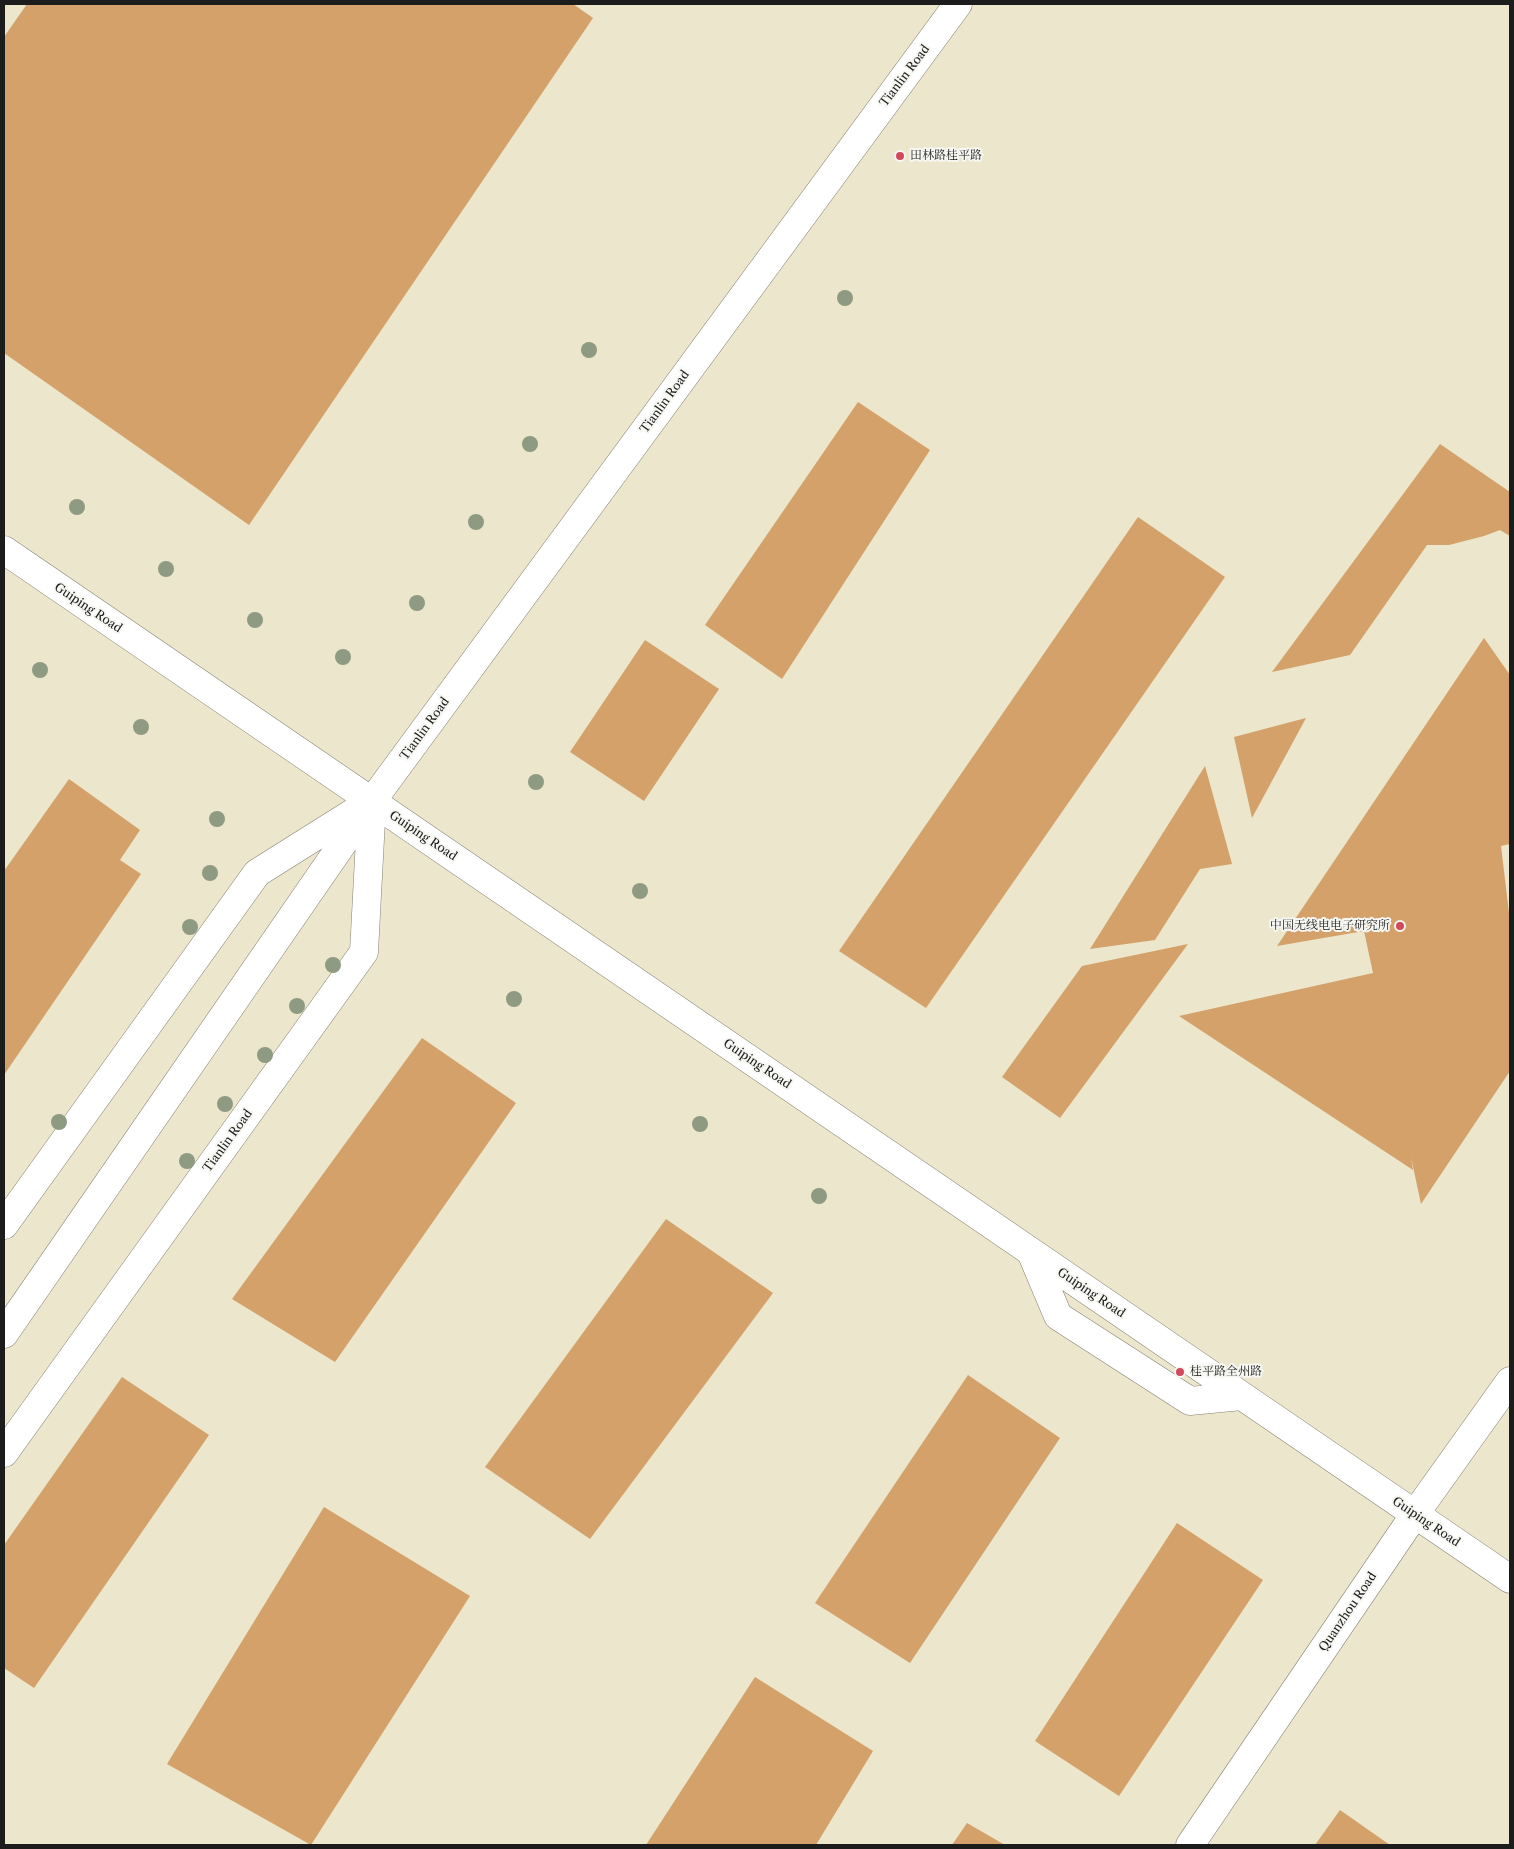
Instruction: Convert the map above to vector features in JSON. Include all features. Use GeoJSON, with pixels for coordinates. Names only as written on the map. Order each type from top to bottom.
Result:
{"type":"FeatureCollection","features":[{"type":"Feature","properties":{"kind":"street","name":"Tianlin Road"},"geometry":{"type":"LineString","coordinates":[[4,1334],[372,801],[958,4]]}},
{"type":"Feature","properties":{"kind":"street","name":"Guiping Road"},"geometry":{"type":"LineString","coordinates":[[4,550],[1510,1579]]}},
{"type":"Feature","properties":{"kind":"street","name":"Tianlin Road"},"geometry":{"type":"LineString","coordinates":[[4,1225],[257,873],[372,801]]}},
{"type":"Feature","properties":{"kind":"street","name":"Tianlin Road"},"geometry":{"type":"LineString","coordinates":[[4,1453],[364,952],[372,801]]}},
{"type":"Feature","properties":{"kind":"street"},"geometry":{"type":"LineString","coordinates":[[1031,1252],[1058,1316],[1190,1401],[1242,1396]]}},
{"type":"Feature","properties":{"kind":"street","name":"Quanzhou Road"},"geometry":{"type":"LineString","coordinates":[[1190,1845],[1414,1514],[1510,1381]]}},
{"type":"Feature","properties":{"kind":"building"},"geometry":{"type":"Polygon","coordinates":[[[27,4],[573,4],[593,18],[249,525],[4,353],[4,37],[27,4]]]}},
{"type":"Feature","properties":{"kind":"building"},"geometry":{"type":"Polygon","coordinates":[[[858,402],[930,450],[782,679],[705,625],[858,402]]]}},
{"type":"Feature","properties":{"kind":"building"},"geometry":{"type":"Polygon","coordinates":[[[1440,444],[1510,492],[1510,536],[1500,530],[1449,545],[1427,545],[1350,655],[1272,672],[1440,444]]]}},
{"type":"Feature","properties":{"kind":"building"},"geometry":{"type":"Polygon","coordinates":[[[1138,517],[1225,577],[926,1008],[839,951],[1138,517]]]}},
{"type":"Feature","properties":{"kind":"building","name":"中国无线电电子研究所"},"geometry":{"type":"Polygon","coordinates":[[[1484,638],[1510,675],[1510,844],[1501,846],[1510,921],[1510,1071],[1421,1204],[1411,1157],[1413,1170],[1179,1016],[1373,973],[1364,931],[1277,946],[1484,638]]]}},
{"type":"Feature","properties":{"kind":"building"},"geometry":{"type":"Polygon","coordinates":[[[645,640],[719,689],[644,801],[570,752],[645,640]]]}},
{"type":"Feature","properties":{"kind":"building"},"geometry":{"type":"Polygon","coordinates":[[[1306,718],[1252,818],[1234,737],[1306,718]]]}},
{"type":"Feature","properties":{"kind":"building"},"geometry":{"type":"Polygon","coordinates":[[[1205,766],[1232,864],[1200,869],[1155,940],[1090,949],[1205,766]]]}},
{"type":"Feature","properties":{"kind":"building"},"geometry":{"type":"Polygon","coordinates":[[[69,779],[140,830],[120,860],[141,874],[4,1075],[4,871],[69,779]]]}},
{"type":"Feature","properties":{"kind":"building"},"geometry":{"type":"Polygon","coordinates":[[[1188,944],[1060,1118],[1002,1077],[1082,966],[1188,944]]]}},
{"type":"Feature","properties":{"kind":"building"},"geometry":{"type":"Polygon","coordinates":[[[422,1038],[516,1103],[335,1362],[232,1299],[422,1038]]]}},
{"type":"Feature","properties":{"kind":"building"},"geometry":{"type":"Polygon","coordinates":[[[666,1219],[773,1293],[590,1539],[485,1467],[666,1219]]]}},
{"type":"Feature","properties":{"kind":"building"},"geometry":{"type":"Polygon","coordinates":[[[968,1375],[1060,1438],[910,1663],[815,1603],[968,1375]]]}},
{"type":"Feature","properties":{"kind":"building"},"geometry":{"type":"Polygon","coordinates":[[[122,1377],[209,1435],[34,1688],[4,1668],[4,1545],[122,1377]]]}},
{"type":"Feature","properties":{"kind":"building"},"geometry":{"type":"Polygon","coordinates":[[[324,1507],[470,1596],[311,1845],[167,1764],[324,1507]]]}},
{"type":"Feature","properties":{"kind":"building"},"geometry":{"type":"Polygon","coordinates":[[[1177,1523],[1263,1580],[1119,1796],[1035,1741],[1177,1523]]]}},
{"type":"Feature","properties":{"kind":"building"},"geometry":{"type":"Polygon","coordinates":[[[755,1677],[873,1751],[816,1845],[646,1845],[755,1677]]]}},
{"type":"Feature","properties":{"kind":"building"},"geometry":{"type":"Polygon","coordinates":[[[1340,1810],[1390,1845],[1315,1845],[1340,1810]]]}},
{"type":"Feature","properties":{"kind":"building"},"geometry":{"type":"Polygon","coordinates":[[[967,1823],[1005,1845],[952,1845],[967,1823]]]}},
{"type":"Feature","properties":{"kind":"place","name":"田林路桂平路"},"geometry":{"type":"Point","coordinates":[900,156]}},
{"type":"Feature","properties":{"kind":"place","name":"中国无线电电子研究所"},"geometry":{"type":"Point","coordinates":[1400,926]}},
{"type":"Feature","properties":{"kind":"place","name":"桂平路全州路"},"geometry":{"type":"Point","coordinates":[1180,1372]}}]}
